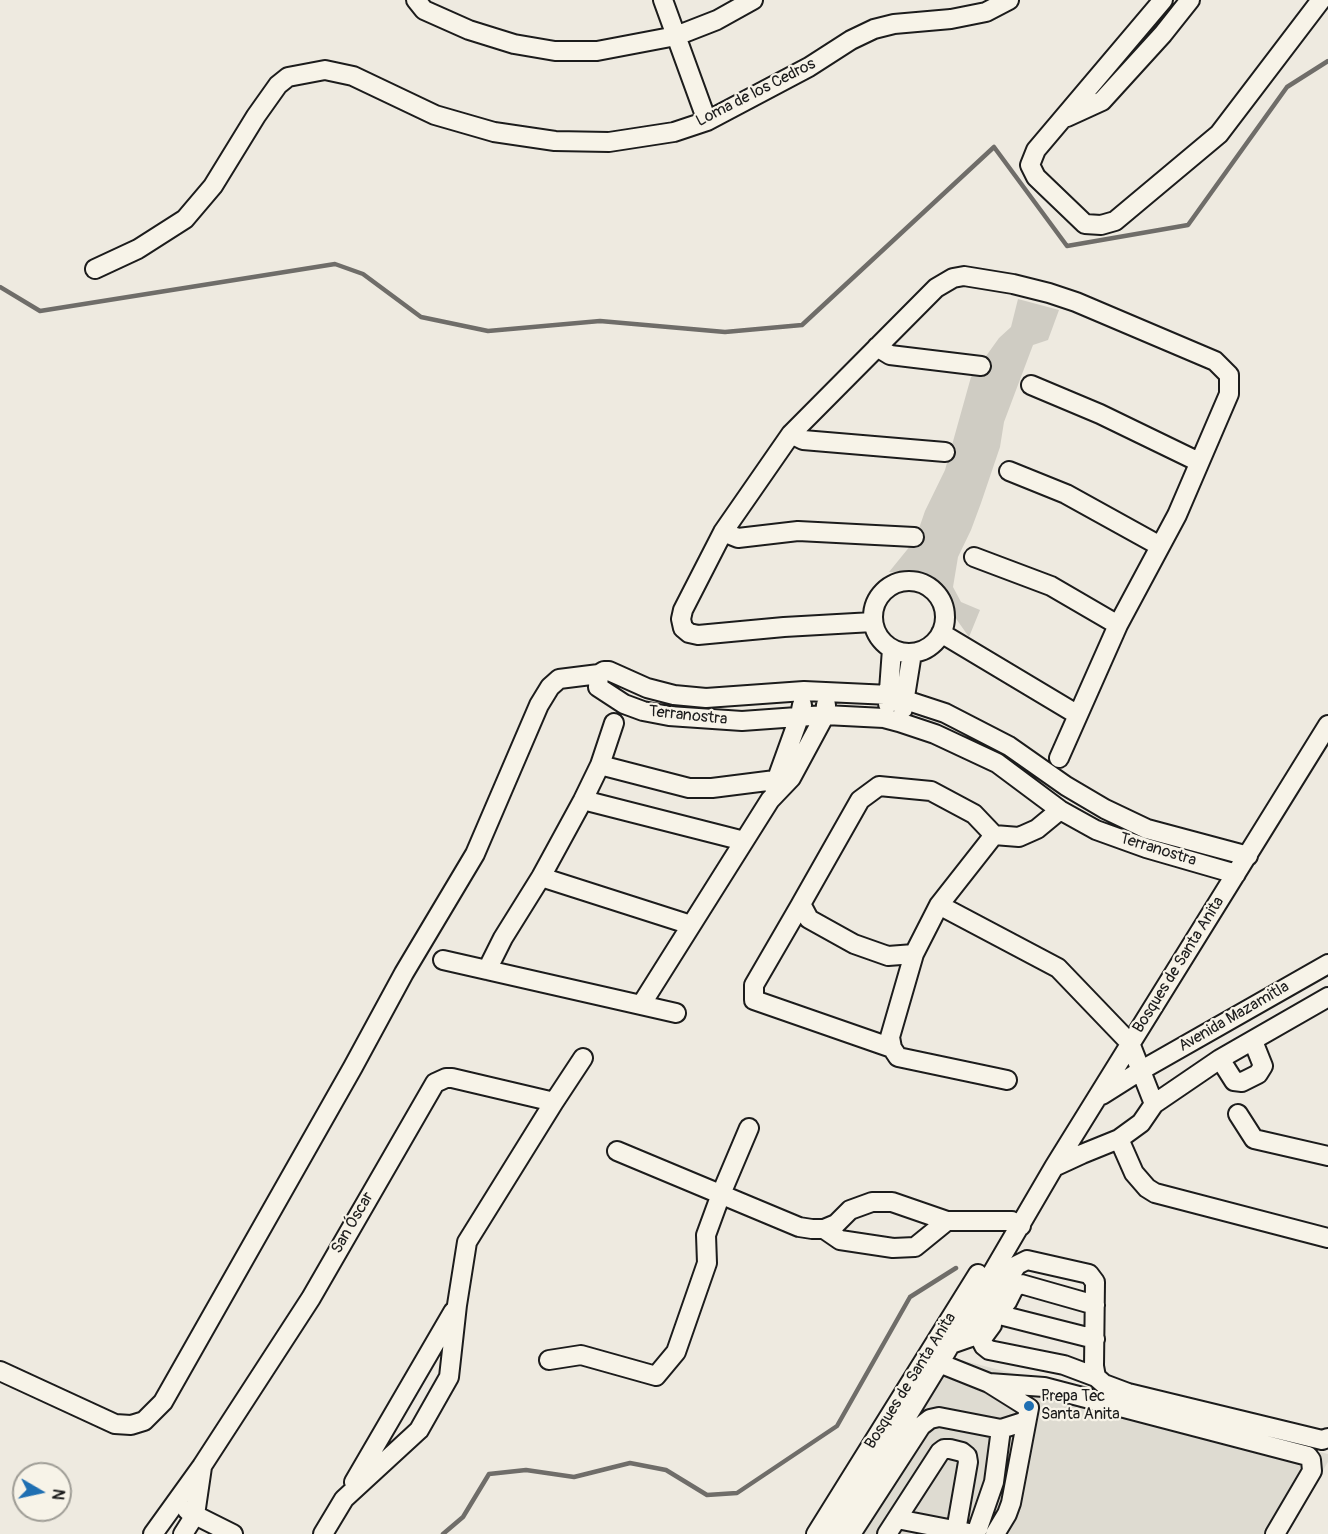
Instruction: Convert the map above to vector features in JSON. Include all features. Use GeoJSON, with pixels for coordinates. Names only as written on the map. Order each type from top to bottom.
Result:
{"type":"FeatureCollection","features":[{"type":"Feature","properties":{"kind":"street"},"geometry":{"type":"LineString","coordinates":[[416,0],[424,10],[469,30],[514,44],[555,51],[597,51],[676,36],[717,20],[753,0]]}},
{"type":"Feature","properties":{"kind":"street"},"geometry":{"type":"LineString","coordinates":[[663,0],[707,120]]}},
{"type":"Feature","properties":{"kind":"street","name":"Loma de los Cedros"},"geometry":{"type":"LineString","coordinates":[[95,269],[138,249],[185,219],[213,186],[278,85],[288,77],[326,70],[353,76],[435,115],[494,132],[555,141],[609,142],[674,132],[707,120],[809,67],[851,40],[874,29],[894,24],[951,19],[984,6],[1009,0]]}},
{"type":"Feature","properties":{"kind":"street"},"geometry":{"type":"LineString","coordinates":[[1163,0],[1036,150],[1030,165],[1036,177],[1085,224],[1101,225],[1115,221],[1219,134],[1321,0]]}},
{"type":"Feature","properties":{"kind":"street"},"geometry":{"type":"LineString","coordinates":[[1063,119],[1102,101],[1163,34],[1190,0]]}},
{"type":"Feature","properties":{"kind":"street"},"geometry":{"type":"LineString","coordinates":[[873,621],[698,635],[689,633],[683,628],[683,610],[723,532],[791,434],[936,288],[953,278],[964,276],[1013,284],[1076,302],[1215,361],[1229,375],[1229,394],[1177,515],[1118,624],[1059,758]]}},
{"type":"Feature","properties":{"kind":"street"},"geometry":{"type":"LineString","coordinates":[[877,346],[890,355],[981,366]]}},
{"type":"Feature","properties":{"kind":"street"},"geometry":{"type":"LineString","coordinates":[[1031,385],[1100,414],[1199,462]]}},
{"type":"Feature","properties":{"kind":"street"},"geometry":{"type":"LineString","coordinates":[[791,434],[803,440],[945,452]]}},
{"type":"Feature","properties":{"kind":"street"},"geometry":{"type":"LineString","coordinates":[[1009,471],[1066,494],[1160,546]]}},
{"type":"Feature","properties":{"kind":"street"},"geometry":{"type":"LineString","coordinates":[[723,532],[738,538],[798,531],[914,537]]}},
{"type":"Feature","properties":{"kind":"street"},"geometry":{"type":"LineString","coordinates":[[974,557],[1051,586],[1118,624]]}},
{"type":"Feature","properties":{"kind":"street"},"geometry":{"type":"LineString","coordinates":[[911,581],[925,585],[936,593],[943,606],[945,620],[941,633],[934,643],[924,650],[912,653],[892,649],[879,638],[873,621],[873,612],[882,594],[897,583],[911,581]]}},
{"type":"Feature","properties":{"kind":"street"},"geometry":{"type":"LineString","coordinates":[[941,633],[1078,715]]}},
{"type":"Feature","properties":{"kind":"street"},"geometry":{"type":"LineString","coordinates":[[892,649],[897,697]]}},
{"type":"Feature","properties":{"kind":"street"},"geometry":{"type":"LineString","coordinates":[[892,720],[912,653]]}},
{"type":"Feature","properties":{"kind":"street","name":"Terranostra"},"geometry":{"type":"LineString","coordinates":[[1236,874],[1146,848],[1096,830],[1060,810],[997,763],[935,734],[892,720],[825,715],[732,720],[680,718],[643,711],[624,704],[598,687],[600,674],[609,671],[647,688],[674,695],[715,697],[827,691],[897,697],[945,713],[1009,746],[1086,798],[1147,829],[1248,856]]}},
{"type":"Feature","properties":{"kind":"street"},"geometry":{"type":"LineString","coordinates":[[0,1371],[115,1424],[131,1425],[144,1421],[163,1402],[404,973],[475,854],[539,705],[550,687],[560,679],[600,674]]}},
{"type":"Feature","properties":{"kind":"street"},"geometry":{"type":"LineString","coordinates":[[784,779],[804,691]]}},
{"type":"Feature","properties":{"kind":"street"},"geometry":{"type":"LineString","coordinates":[[640,1005],[825,715],[827,691]]}},
{"type":"Feature","properties":{"kind":"street"},"geometry":{"type":"LineString","coordinates":[[487,970],[583,800],[600,765],[614,723]]}},
{"type":"Feature","properties":{"kind":"street","name":"Bosques de Santa Anita"},"geometry":{"type":"LineString","coordinates":[[835,1534],[932,1361],[1016,1224],[1033,1206],[1054,1167],[1130,1043],[1328,725]]}},
{"type":"Feature","properties":{"kind":"street"},"geometry":{"type":"LineString","coordinates":[[600,765],[689,788],[712,788],[784,779]]}},
{"type":"Feature","properties":{"kind":"street"},"geometry":{"type":"LineString","coordinates":[[892,1048],[754,1000],[754,985],[860,800],[879,786],[931,791],[974,814],[994,835],[1019,837],[1037,829],[1060,810]]}},
{"type":"Feature","properties":{"kind":"street"},"geometry":{"type":"LineString","coordinates":[[583,800],[744,841]]}},
{"type":"Feature","properties":{"kind":"street"},"geometry":{"type":"LineString","coordinates":[[994,835],[939,905],[914,954],[890,1036],[892,1048],[898,1057],[1007,1080]]}},
{"type":"Feature","properties":{"kind":"street"},"geometry":{"type":"LineString","coordinates":[[541,877],[691,925]]}},
{"type":"Feature","properties":{"kind":"street"},"geometry":{"type":"LineString","coordinates":[[801,904],[809,919],[854,944],[888,956],[914,954]]}},
{"type":"Feature","properties":{"kind":"street"},"geometry":{"type":"LineString","coordinates":[[939,905],[1058,968],[1130,1043],[1154,1104]]}},
{"type":"Feature","properties":{"kind":"street"},"geometry":{"type":"LineString","coordinates":[[443,960],[676,1013]]}},
{"type":"Feature","properties":{"kind":"street","name":"Avenida Mazamitla"},"geometry":{"type":"LineString","coordinates":[[1098,1097],[1328,964]]}},
{"type":"Feature","properties":{"kind":"street","name":"Avenida Mazamitla"},"geometry":{"type":"LineString","coordinates":[[1054,1167],[1119,1139],[1141,1123],[1154,1104],[1220,1059],[1328,997]]}},
{"type":"Feature","properties":{"kind":"street"},"geometry":{"type":"LineString","coordinates":[[1220,1059],[1234,1081],[1242,1082],[1258,1074],[1263,1066],[1253,1041]]}},
{"type":"Feature","properties":{"kind":"street"},"geometry":{"type":"LineString","coordinates":[[344,1500],[419,1430],[449,1377],[467,1242],[583,1058]]}},
{"type":"Feature","properties":{"kind":"street","name":"San Óscar"},"geometry":{"type":"LineString","coordinates":[[153,1534],[175,1500],[202,1466],[311,1298],[435,1083],[452,1078],[554,1102]]}},
{"type":"Feature","properties":{"kind":"street"},"geometry":{"type":"LineString","coordinates":[[1238,1114],[1254,1139],[1328,1156]]}},
{"type":"Feature","properties":{"kind":"street"},"geometry":{"type":"LineString","coordinates":[[549,1360],[581,1355],[656,1376],[676,1352],[706,1263],[706,1235],[749,1128]]}},
{"type":"Feature","properties":{"kind":"street"},"geometry":{"type":"LineString","coordinates":[[1119,1139],[1134,1173],[1147,1188],[1155,1193],[1328,1238]]}},
{"type":"Feature","properties":{"kind":"street"},"geometry":{"type":"LineString","coordinates":[[617,1150],[799,1227],[824,1229],[836,1224],[850,1210],[872,1202],[892,1202],[947,1221],[1016,1224]]}},
{"type":"Feature","properties":{"kind":"street"},"geometry":{"type":"LineString","coordinates":[[824,1229],[840,1240],[893,1248],[915,1247],[947,1221]]}},
{"type":"Feature","properties":{"kind":"street","name":"Bosques de Santa Anita"},"geometry":{"type":"LineString","coordinates":[[816,1534],[932,1361],[951,1344],[1016,1224]]}},
{"type":"Feature","properties":{"kind":"street"},"geometry":{"type":"LineString","coordinates":[[951,1344],[971,1337],[1017,1265],[1027,1260],[1089,1274],[1095,1282],[1094,1366],[1096,1377]]}},
{"type":"Feature","properties":{"kind":"street"},"geometry":{"type":"LineString","coordinates":[[1095,1305],[1021,1284],[1014,1288],[1000,1315],[981,1340],[989,1350],[1064,1365],[1096,1377],[1104,1384],[1128,1393],[1322,1440],[1328,1438]]}},
{"type":"Feature","properties":{"kind":"street"},"geometry":{"type":"LineString","coordinates":[[323,1534],[457,1305]]}},
{"type":"Feature","properties":{"kind":"street"},"geometry":{"type":"LineString","coordinates":[[1000,1315],[1095,1339]]}},
{"type":"Feature","properties":{"kind":"street"},"geometry":{"type":"LineString","coordinates":[[932,1361],[989,1383],[1044,1387],[1308,1456],[1311,1460],[1312,1471],[1275,1534]]}},
{"type":"Feature","properties":{"kind":"street"},"geometry":{"type":"LineString","coordinates":[[989,1383],[1027,1415]]}},
{"type":"Feature","properties":{"kind":"street"},"geometry":{"type":"LineString","coordinates":[[995,1534],[1011,1503],[1027,1415],[1034,1395],[1044,1387]]}},
{"type":"Feature","properties":{"kind":"street"},"geometry":{"type":"LineString","coordinates":[[851,1534],[921,1426],[930,1419],[939,1417],[1001,1429],[1027,1415]]}},
{"type":"Feature","properties":{"kind":"street"},"geometry":{"type":"LineString","coordinates":[[956,1531],[968,1462],[967,1456],[962,1452],[950,1449],[940,1452],[892,1527],[976,1534],[994,1482],[1001,1429]]}},
{"type":"Feature","properties":{"kind":"street","name":"San Óscar"},"geometry":{"type":"LineString","coordinates":[[183,1534],[195,1515],[202,1466]]}},
{"type":"Feature","properties":{"kind":"street"},"geometry":{"type":"LineString","coordinates":[[175,1500],[195,1515],[233,1534]]}},
{"type":"Feature","properties":{"kind":"shaded area"},"geometry":{"type":"Polygon","coordinates":[[[1018,299],[1059,310],[1048,340],[1033,345],[1004,422],[1000,447],[981,503],[958,557],[953,587],[961,602],[980,610],[969,637],[952,613],[945,591],[922,574],[889,572],[915,540],[925,511],[945,470],[971,377],[999,338],[1011,327],[1018,299]]]}},
{"type":"Feature","properties":{"kind":"shaded area","name":"Prepa Tec Santa Anita"},"geometry":{"type":"Polygon","coordinates":[[[949,1357],[1328,1454],[1328,1462],[1285,1534],[841,1534],[949,1357]]]}},
{"type":"Feature","properties":{"kind":"waterway"},"geometry":{"type":"LineString","coordinates":[[0,287],[40,311],[335,264],[363,274],[421,317],[488,331],[600,321],[725,332],[802,325],[994,147],[1067,246],[1188,225],[1287,87],[1328,61]]}},
{"type":"Feature","properties":{"kind":"waterway"},"geometry":{"type":"LineString","coordinates":[[443,1534],[463,1517],[489,1474],[526,1470],[574,1477],[630,1463],[666,1470],[707,1495],[737,1493],[837,1426],[910,1297],[956,1268]]}},
{"type":"Feature","properties":{"kind":"place","name":"Prepa Tec Santa Anita"},"geometry":{"type":"Point","coordinates":[1029,1406]}}]}
